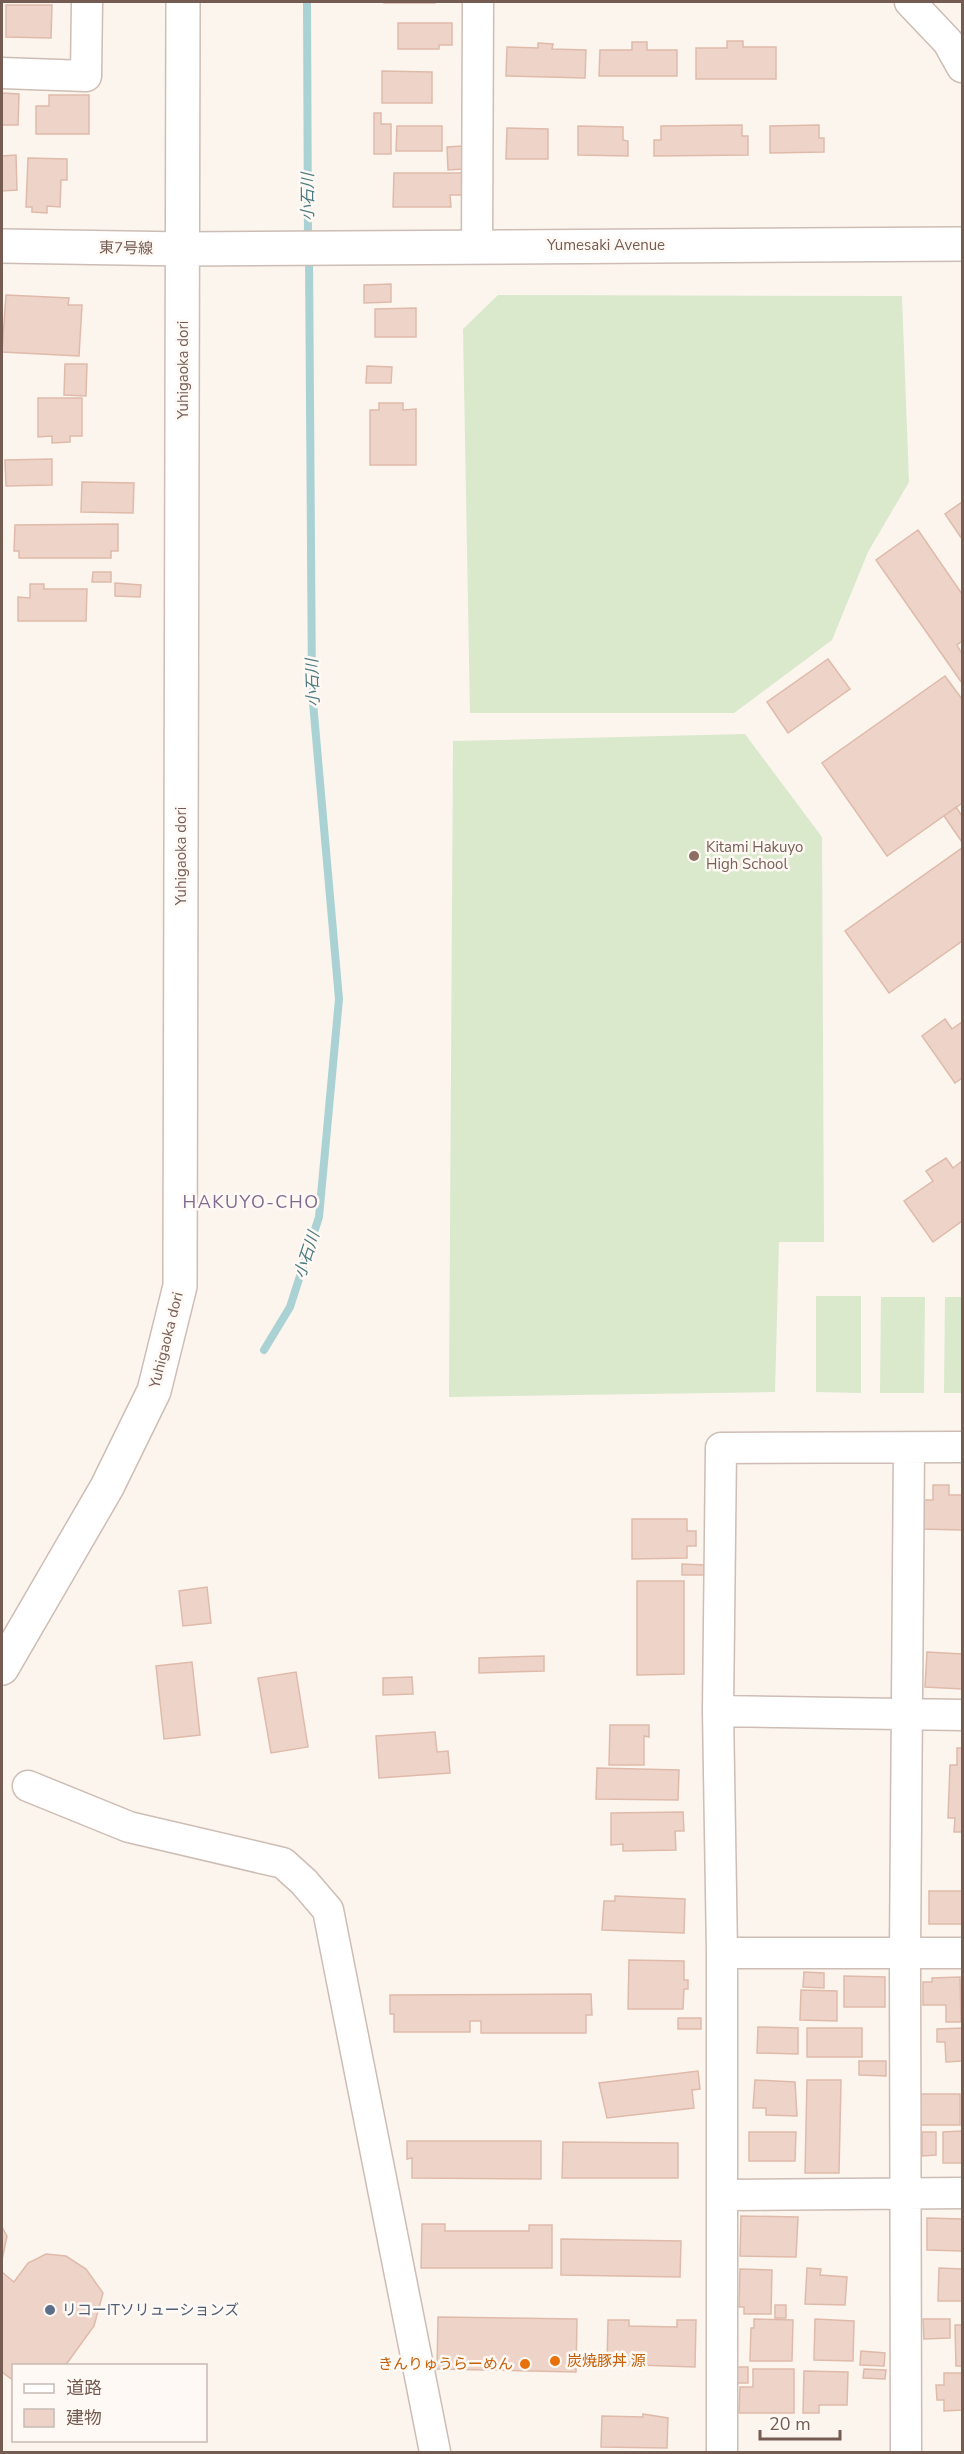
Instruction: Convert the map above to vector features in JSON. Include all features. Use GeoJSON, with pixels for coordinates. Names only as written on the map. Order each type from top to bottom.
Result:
{"type":"FeatureCollection","features":[{"type":"Feature","properties":{"kind":"street"},"geometry":{"type":"LineString","coordinates":[[2,73],[86,76],[87,2]]}},
{"type":"Feature","properties":{"kind":"street","name":"Yuhigaoka dori"},"geometry":{"type":"LineString","coordinates":[[2,1668],[107,1486],[154,1391],[180,1286],[183,2]]}},
{"type":"Feature","properties":{"kind":"street"},"geometry":{"type":"LineString","coordinates":[[477,246],[478,2]]}},
{"type":"Feature","properties":{"kind":"street"},"geometry":{"type":"LineString","coordinates":[[910,2],[948,42],[963,67]]}},
{"type":"Feature","properties":{"kind":"street","name":"Yumesaki Avenue"},"geometry":{"type":"LineString","coordinates":[[250,248],[963,244]]}},
{"type":"Feature","properties":{"kind":"street","name":"東7号線"},"geometry":{"type":"LineString","coordinates":[[2,246],[250,248]]}},
{"type":"Feature","properties":{"kind":"street"},"geometry":{"type":"LineString","coordinates":[[722,2452],[722,1953],[718,1711],[721,1448],[963,1447]]}},
{"type":"Feature","properties":{"kind":"street"},"geometry":{"type":"LineString","coordinates":[[906,2452],[905,1952],[909,1448]]}},
{"type":"Feature","properties":{"kind":"street"},"geometry":{"type":"LineString","coordinates":[[718,1711],[963,1715]]}},
{"type":"Feature","properties":{"kind":"street"},"geometry":{"type":"LineString","coordinates":[[28,1786],[129,1827],[283,1863],[304,1882],[328,1910],[435,2452]]}},
{"type":"Feature","properties":{"kind":"street"},"geometry":{"type":"LineString","coordinates":[[722,1953],[963,1953]]}},
{"type":"Feature","properties":{"kind":"street"},"geometry":{"type":"LineString","coordinates":[[722,2195],[963,2193]]}},
{"type":"Feature","properties":{"kind":"green space"},"geometry":{"type":"Polygon","coordinates":[[[498,295],[902,296],[909,482],[868,552],[832,640],[734,713],[470,713],[463,329],[498,295]]]}},
{"type":"Feature","properties":{"kind":"green space"},"geometry":{"type":"Polygon","coordinates":[[[745,734],[822,837],[824,1242],[779,1242],[775,1392],[449,1397],[453,741],[745,734]]]}},
{"type":"Feature","properties":{"kind":"green space"},"geometry":{"type":"Polygon","coordinates":[[[816,1296],[861,1296],[861,1393],[816,1392],[816,1296]]]}},
{"type":"Feature","properties":{"kind":"green space"},"geometry":{"type":"Polygon","coordinates":[[[881,1297],[925,1297],[924,1393],[880,1393],[881,1297]]]}},
{"type":"Feature","properties":{"kind":"green space"},"geometry":{"type":"Polygon","coordinates":[[[945,1297],[962,1297],[962,1393],[944,1393],[945,1297]]]}},
{"type":"Feature","properties":{"kind":"building"},"geometry":{"type":"Polygon","coordinates":[[[435,2],[435,3],[384,3],[435,2]]]}},
{"type":"Feature","properties":{"kind":"building"},"geometry":{"type":"Polygon","coordinates":[[[6,5],[52,5],[51,38],[6,37],[6,5]]]}},
{"type":"Feature","properties":{"kind":"building"},"geometry":{"type":"Polygon","coordinates":[[[398,23],[452,23],[452,45],[439,45],[439,49],[398,49],[398,23]]]}},
{"type":"Feature","properties":{"kind":"building"},"geometry":{"type":"Polygon","coordinates":[[[727,41],[743,41],[743,47],[776,47],[776,79],[696,79],[696,48],[727,48],[727,41]]]}},
{"type":"Feature","properties":{"kind":"building"},"geometry":{"type":"Polygon","coordinates":[[[632,42],[647,42],[647,50],[677,50],[677,76],[599,76],[600,50],[632,50],[632,42]]]}},
{"type":"Feature","properties":{"kind":"building"},"geometry":{"type":"Polygon","coordinates":[[[538,43],[553,44],[552,49],[586,50],[585,78],[506,76],[507,47],[538,48],[538,43]]]}},
{"type":"Feature","properties":{"kind":"building"},"geometry":{"type":"Polygon","coordinates":[[[382,71],[432,72],[432,103],[382,103],[382,71]]]}},
{"type":"Feature","properties":{"kind":"building"},"geometry":{"type":"Polygon","coordinates":[[[2,93],[19,94],[18,125],[2,125],[2,93]]]}},
{"type":"Feature","properties":{"kind":"building"},"geometry":{"type":"Polygon","coordinates":[[[49,95],[89,95],[89,134],[36,134],[36,106],[49,106],[49,95]]]}},
{"type":"Feature","properties":{"kind":"building"},"geometry":{"type":"Polygon","coordinates":[[[374,113],[381,113],[381,124],[391,124],[391,154],[374,154],[374,113]]]}},
{"type":"Feature","properties":{"kind":"building"},"geometry":{"type":"Polygon","coordinates":[[[742,125],[742,136],[748,136],[748,155],[654,156],[654,140],[661,140],[661,126],[742,125]]]}},
{"type":"Feature","properties":{"kind":"building"},"geometry":{"type":"Polygon","coordinates":[[[819,125],[819,138],[824,138],[824,152],[770,153],[770,126],[819,125]]]}},
{"type":"Feature","properties":{"kind":"building"},"geometry":{"type":"Polygon","coordinates":[[[397,126],[442,126],[442,151],[396,151],[397,126]]]}},
{"type":"Feature","properties":{"kind":"building"},"geometry":{"type":"Polygon","coordinates":[[[578,126],[623,127],[623,140],[628,141],[628,156],[578,155],[578,126]]]}},
{"type":"Feature","properties":{"kind":"building"},"geometry":{"type":"Polygon","coordinates":[[[507,128],[548,129],[548,159],[506,159],[507,128]]]}},
{"type":"Feature","properties":{"kind":"building"},"geometry":{"type":"Polygon","coordinates":[[[462,146],[463,169],[448,170],[447,147],[462,146]]]}},
{"type":"Feature","properties":{"kind":"building"},"geometry":{"type":"Polygon","coordinates":[[[16,155],[17,190],[2,191],[2,156],[16,155]]]}},
{"type":"Feature","properties":{"kind":"building"},"geometry":{"type":"Polygon","coordinates":[[[28,158],[67,159],[67,180],[61,180],[60,207],[47,206],[47,213],[32,212],[32,207],[26,207],[28,158]]]}},
{"type":"Feature","properties":{"kind":"building"},"geometry":{"type":"Polygon","coordinates":[[[394,173],[464,173],[464,195],[450,195],[451,207],[393,207],[394,173]]]}},
{"type":"Feature","properties":{"kind":"building"},"geometry":{"type":"Polygon","coordinates":[[[391,284],[391,302],[364,303],[364,285],[391,284]]]}},
{"type":"Feature","properties":{"kind":"building"},"geometry":{"type":"Polygon","coordinates":[[[6,295],[69,298],[68,305],[82,305],[79,356],[2,352],[6,295]]]}},
{"type":"Feature","properties":{"kind":"building"},"geometry":{"type":"Polygon","coordinates":[[[416,308],[416,337],[375,337],[375,309],[416,308]]]}},
{"type":"Feature","properties":{"kind":"building"},"geometry":{"type":"Polygon","coordinates":[[[65,364],[87,364],[86,396],[64,395],[65,364]]]}},
{"type":"Feature","properties":{"kind":"building"},"geometry":{"type":"Polygon","coordinates":[[[367,366],[392,367],[391,383],[366,383],[367,366]]]}},
{"type":"Feature","properties":{"kind":"building"},"geometry":{"type":"Polygon","coordinates":[[[38,398],[82,398],[82,436],[70,436],[70,442],[52,443],[52,436],[38,437],[38,398]]]}},
{"type":"Feature","properties":{"kind":"building"},"geometry":{"type":"Polygon","coordinates":[[[379,403],[403,403],[403,410],[416,409],[416,465],[370,465],[370,410],[379,410],[379,403]]]}},
{"type":"Feature","properties":{"kind":"building"},"geometry":{"type":"Polygon","coordinates":[[[52,459],[52,485],[6,486],[5,460],[52,459]]]}},
{"type":"Feature","properties":{"kind":"building"},"geometry":{"type":"Polygon","coordinates":[[[82,482],[134,483],[133,513],[81,512],[82,482]]]}},
{"type":"Feature","properties":{"kind":"building"},"geometry":{"type":"Polygon","coordinates":[[[962,502],[962,539],[945,514],[962,502]]]}},
{"type":"Feature","properties":{"kind":"building"},"geometry":{"type":"Polygon","coordinates":[[[118,524],[118,551],[111,551],[111,558],[19,558],[19,551],[14,551],[15,525],[118,524]]]}},
{"type":"Feature","properties":{"kind":"building"},"geometry":{"type":"Polygon","coordinates":[[[918,530],[962,594],[962,641],[957,645],[962,654],[962,683],[876,560],[918,530]]]}},
{"type":"Feature","properties":{"kind":"building"},"geometry":{"type":"Polygon","coordinates":[[[93,572],[111,572],[111,582],[92,582],[93,572]]]}},
{"type":"Feature","properties":{"kind":"building"},"geometry":{"type":"Polygon","coordinates":[[[115,583],[141,585],[140,597],[115,596],[115,583]]]}},
{"type":"Feature","properties":{"kind":"building"},"geometry":{"type":"Polygon","coordinates":[[[30,584],[44,584],[44,589],[87,589],[86,621],[18,621],[18,597],[30,598],[30,584]]]}},
{"type":"Feature","properties":{"kind":"building"},"geometry":{"type":"Polygon","coordinates":[[[828,659],[850,689],[788,733],[767,702],[828,659]]]}},
{"type":"Feature","properties":{"kind":"building"},"geometry":{"type":"Polygon","coordinates":[[[945,676],[962,699],[962,803],[887,856],[822,763],[945,676]]]}},
{"type":"Feature","properties":{"kind":"building"},"geometry":{"type":"Polygon","coordinates":[[[956,807],[962,816],[962,842],[944,816],[956,807]]]}},
{"type":"Feature","properties":{"kind":"building"},"geometry":{"type":"Polygon","coordinates":[[[962,848],[962,941],[889,993],[845,931],[962,848]]]}},
{"type":"Feature","properties":{"kind":"building"},"geometry":{"type":"Polygon","coordinates":[[[945,1019],[952,1029],[962,1022],[962,1078],[955,1083],[922,1036],[945,1019]]]}},
{"type":"Feature","properties":{"kind":"building"},"geometry":{"type":"Polygon","coordinates":[[[946,1158],[953,1168],[962,1161],[962,1221],[933,1242],[904,1201],[933,1181],[926,1171],[946,1158]]]}},
{"type":"Feature","properties":{"kind":"building"},"geometry":{"type":"Polygon","coordinates":[[[933,1485],[949,1485],[949,1495],[962,1495],[962,1530],[921,1529],[921,1500],[933,1500],[933,1485]]]}},
{"type":"Feature","properties":{"kind":"building"},"geometry":{"type":"Polygon","coordinates":[[[632,1519],[687,1519],[687,1531],[696,1531],[696,1546],[687,1546],[687,1558],[632,1559],[632,1519]]]}},
{"type":"Feature","properties":{"kind":"building"},"geometry":{"type":"Polygon","coordinates":[[[682,1564],[706,1565],[706,1575],[682,1575],[682,1564]]]}},
{"type":"Feature","properties":{"kind":"building"},"geometry":{"type":"Polygon","coordinates":[[[637,1581],[684,1581],[684,1674],[637,1675],[637,1581]]]}},
{"type":"Feature","properties":{"kind":"building"},"geometry":{"type":"Polygon","coordinates":[[[207,1587],[211,1623],[183,1626],[179,1591],[207,1587]]]}},
{"type":"Feature","properties":{"kind":"building"},"geometry":{"type":"Polygon","coordinates":[[[927,1652],[962,1654],[962,1689],[925,1687],[927,1652]]]}},
{"type":"Feature","properties":{"kind":"building"},"geometry":{"type":"Polygon","coordinates":[[[544,1656],[544,1671],[479,1673],[479,1658],[544,1656]]]}},
{"type":"Feature","properties":{"kind":"building"},"geometry":{"type":"Polygon","coordinates":[[[192,1662],[200,1735],[164,1739],[156,1666],[192,1662]]]}},
{"type":"Feature","properties":{"kind":"building"},"geometry":{"type":"Polygon","coordinates":[[[296,1672],[308,1747],[271,1753],[258,1678],[296,1672]]]}},
{"type":"Feature","properties":{"kind":"building"},"geometry":{"type":"Polygon","coordinates":[[[412,1677],[413,1694],[383,1695],[383,1678],[412,1677]]]}},
{"type":"Feature","properties":{"kind":"building"},"geometry":{"type":"Polygon","coordinates":[[[610,1725],[649,1725],[649,1737],[644,1736],[644,1765],[609,1765],[610,1725]]]}},
{"type":"Feature","properties":{"kind":"building"},"geometry":{"type":"Polygon","coordinates":[[[435,1732],[437,1752],[448,1751],[450,1773],[379,1778],[376,1736],[435,1732]]]}},
{"type":"Feature","properties":{"kind":"building"},"geometry":{"type":"Polygon","coordinates":[[[957,1748],[962,1748],[962,1832],[954,1832],[955,1818],[948,1818],[950,1765],[957,1765],[957,1748]]]}},
{"type":"Feature","properties":{"kind":"building"},"geometry":{"type":"Polygon","coordinates":[[[597,1768],[679,1770],[678,1800],[596,1799],[597,1768]]]}},
{"type":"Feature","properties":{"kind":"building"},"geometry":{"type":"Polygon","coordinates":[[[683,1812],[684,1831],[675,1831],[676,1850],[623,1851],[623,1844],[611,1845],[611,1813],[683,1812]]]}},
{"type":"Feature","properties":{"kind":"building"},"geometry":{"type":"Polygon","coordinates":[[[929,1891],[962,1891],[962,1924],[929,1924],[929,1891]]]}},
{"type":"Feature","properties":{"kind":"building"},"geometry":{"type":"Polygon","coordinates":[[[615,1896],[685,1899],[684,1933],[602,1930],[604,1901],[615,1901],[615,1896]]]}},
{"type":"Feature","properties":{"kind":"building"},"geometry":{"type":"Polygon","coordinates":[[[629,1960],[684,1961],[684,1980],[688,1980],[688,1989],[684,1989],[683,2009],[628,2009],[629,1960]]]}},
{"type":"Feature","properties":{"kind":"building"},"geometry":{"type":"Polygon","coordinates":[[[804,1972],[824,1973],[824,1988],[803,1987],[804,1972]]]}},
{"type":"Feature","properties":{"kind":"building"},"geometry":{"type":"Polygon","coordinates":[[[844,1976],[885,1977],[885,2007],[844,2007],[844,1976]]]}},
{"type":"Feature","properties":{"kind":"building"},"geometry":{"type":"Polygon","coordinates":[[[960,1977],[961,2022],[946,2022],[946,2005],[923,2005],[923,1982],[932,1982],[932,1978],[960,1977]]]}},
{"type":"Feature","properties":{"kind":"building"},"geometry":{"type":"Polygon","coordinates":[[[801,1990],[837,1991],[837,2021],[800,2020],[801,1990]]]}},
{"type":"Feature","properties":{"kind":"building"},"geometry":{"type":"Polygon","coordinates":[[[591,1994],[592,2015],[586,2015],[586,2033],[481,2033],[481,2021],[470,2021],[470,2032],[394,2032],[394,2014],[390,2014],[390,1995],[591,1994]]]}},
{"type":"Feature","properties":{"kind":"building"},"geometry":{"type":"Polygon","coordinates":[[[678,2018],[701,2018],[701,2029],[678,2029],[678,2018]]]}},
{"type":"Feature","properties":{"kind":"building"},"geometry":{"type":"Polygon","coordinates":[[[758,2027],[798,2028],[798,2054],[757,2053],[758,2027]]]}},
{"type":"Feature","properties":{"kind":"building"},"geometry":{"type":"Polygon","coordinates":[[[807,2028],[862,2028],[862,2057],[807,2057],[807,2028]]]}},
{"type":"Feature","properties":{"kind":"building"},"geometry":{"type":"Polygon","coordinates":[[[962,2028],[962,2061],[946,2062],[945,2042],[937,2042],[937,2029],[962,2028]]]}},
{"type":"Feature","properties":{"kind":"building"},"geometry":{"type":"Polygon","coordinates":[[[859,2061],[886,2061],[886,2076],[859,2075],[859,2061]]]}},
{"type":"Feature","properties":{"kind":"building"},"geometry":{"type":"Polygon","coordinates":[[[698,2071],[700,2089],[692,2090],[694,2108],[607,2118],[599,2083],[698,2071]]]}},
{"type":"Feature","properties":{"kind":"building"},"geometry":{"type":"Polygon","coordinates":[[[755,2080],[795,2082],[797,2116],[766,2115],[766,2108],[753,2108],[755,2080]]]}},
{"type":"Feature","properties":{"kind":"building"},"geometry":{"type":"Polygon","coordinates":[[[807,2080],[841,2080],[839,2173],[805,2173],[807,2080]]]}},
{"type":"Feature","properties":{"kind":"building"},"geometry":{"type":"Polygon","coordinates":[[[919,2094],[960,2094],[960,2125],[919,2125],[919,2094]]]}},
{"type":"Feature","properties":{"kind":"building"},"geometry":{"type":"Polygon","coordinates":[[[962,2131],[962,2163],[943,2163],[943,2132],[962,2131]]]}},
{"type":"Feature","properties":{"kind":"building"},"geometry":{"type":"Polygon","coordinates":[[[749,2132],[796,2132],[795,2161],[749,2161],[749,2132]]]}},
{"type":"Feature","properties":{"kind":"building"},"geometry":{"type":"Polygon","coordinates":[[[922,2132],[936,2132],[936,2155],[922,2156],[922,2132]]]}},
{"type":"Feature","properties":{"kind":"building"},"geometry":{"type":"Polygon","coordinates":[[[407,2141],[541,2141],[541,2179],[412,2178],[412,2158],[407,2159],[407,2141]]]}},
{"type":"Feature","properties":{"kind":"building"},"geometry":{"type":"Polygon","coordinates":[[[563,2142],[678,2143],[678,2178],[562,2178],[563,2142]]]}},
{"type":"Feature","properties":{"kind":"building"},"geometry":{"type":"Polygon","coordinates":[[[741,2216],[798,2217],[796,2257],[740,2256],[741,2216]]]}},
{"type":"Feature","properties":{"kind":"building"},"geometry":{"type":"Polygon","coordinates":[[[927,2218],[962,2219],[962,2251],[927,2250],[927,2218]]]}},
{"type":"Feature","properties":{"kind":"building"},"geometry":{"type":"Polygon","coordinates":[[[422,2224],[445,2224],[445,2231],[529,2231],[529,2225],[552,2225],[552,2268],[421,2268],[422,2224]]]}},
{"type":"Feature","properties":{"kind":"building"},"geometry":{"type":"Polygon","coordinates":[[[2,2227],[7,2236],[2,2260],[2,2227]]]}},
{"type":"Feature","properties":{"kind":"building"},"geometry":{"type":"Polygon","coordinates":[[[561,2239],[681,2241],[680,2277],[561,2275],[561,2239]]]}},
{"type":"Feature","properties":{"kind":"building","name":"リコーITソリューションズ"},"geometry":{"type":"Polygon","coordinates":[[[46,2254],[66,2256],[86,2269],[103,2293],[94,2326],[66,2364],[12,2364],[12,2380],[2,2372],[2,2272],[14,2282],[28,2263],[46,2254]]]}},
{"type":"Feature","properties":{"kind":"building"},"geometry":{"type":"Polygon","coordinates":[[[807,2268],[821,2269],[820,2275],[847,2277],[845,2305],[805,2304],[807,2268]]]}},
{"type":"Feature","properties":{"kind":"building"},"geometry":{"type":"Polygon","coordinates":[[[939,2268],[962,2269],[962,2301],[938,2301],[939,2268]]]}},
{"type":"Feature","properties":{"kind":"building"},"geometry":{"type":"Polygon","coordinates":[[[740,2269],[772,2270],[771,2314],[744,2314],[744,2307],[739,2307],[740,2269]]]}},
{"type":"Feature","properties":{"kind":"building"},"geometry":{"type":"Polygon","coordinates":[[[775,2305],[786,2305],[786,2318],[775,2318],[775,2305]]]}},
{"type":"Feature","properties":{"kind":"building"},"geometry":{"type":"Polygon","coordinates":[[[438,2317],[577,2319],[576,2372],[437,2369],[438,2317]]]}},
{"type":"Feature","properties":{"kind":"building"},"geometry":{"type":"Polygon","coordinates":[[[754,2319],[793,2320],[792,2361],[750,2361],[751,2328],[754,2328],[754,2319]]]}},
{"type":"Feature","properties":{"kind":"building"},"geometry":{"type":"Polygon","coordinates":[[[815,2319],[854,2321],[853,2361],[814,2360],[815,2319]]]}},
{"type":"Feature","properties":{"kind":"building"},"geometry":{"type":"Polygon","coordinates":[[[923,2319],[950,2319],[950,2338],[924,2339],[923,2319]]]}},
{"type":"Feature","properties":{"kind":"building"},"geometry":{"type":"Polygon","coordinates":[[[608,2320],[629,2320],[629,2326],[677,2327],[677,2320],[696,2320],[695,2367],[607,2364],[608,2320]]]}},
{"type":"Feature","properties":{"kind":"building"},"geometry":{"type":"Polygon","coordinates":[[[955,2325],[962,2325],[962,2366],[956,2366],[955,2325]]]}},
{"type":"Feature","properties":{"kind":"building"},"geometry":{"type":"Polygon","coordinates":[[[861,2351],[885,2353],[884,2366],[860,2365],[861,2351]]]}},
{"type":"Feature","properties":{"kind":"building"},"geometry":{"type":"Polygon","coordinates":[[[729,2367],[748,2367],[748,2383],[729,2383],[729,2367]]]}},
{"type":"Feature","properties":{"kind":"building"},"geometry":{"type":"Polygon","coordinates":[[[753,2369],[794,2369],[794,2413],[739,2413],[740,2387],[753,2387],[753,2369]]]}},
{"type":"Feature","properties":{"kind":"building"},"geometry":{"type":"Polygon","coordinates":[[[864,2369],[886,2370],[885,2379],[863,2378],[864,2369]]]}},
{"type":"Feature","properties":{"kind":"building"},"geometry":{"type":"Polygon","coordinates":[[[804,2371],[848,2372],[847,2405],[819,2405],[819,2413],[803,2413],[804,2371]]]}},
{"type":"Feature","properties":{"kind":"building"},"geometry":{"type":"Polygon","coordinates":[[[944,2373],[962,2373],[962,2410],[944,2411],[944,2400],[937,2400],[936,2385],[944,2385],[944,2373]]]}},
{"type":"Feature","properties":{"kind":"building"},"geometry":{"type":"Polygon","coordinates":[[[643,2414],[668,2418],[667,2448],[601,2447],[602,2416],[643,2417],[643,2414]]]}},
{"type":"Feature","properties":{"kind":"waterway","name":"小石川"},"geometry":{"type":"LineString","coordinates":[[307,2],[308,242]]}},
{"type":"Feature","properties":{"kind":"waterway","name":"小石川"},"geometry":{"type":"LineString","coordinates":[[264,1350],[290,1307],[319,1217],[339,999],[312,691],[309,255]]}},
{"type":"Feature","properties":{"kind":"place","name":"Kitami Hakuyo High School"},"geometry":{"type":"Point","coordinates":[694,856]}},
{"type":"Feature","properties":{"kind":"place","name":"リコーITソリューションズ"},"geometry":{"type":"Point","coordinates":[50,2310]}},
{"type":"Feature","properties":{"kind":"place","name":"炭焼豚丼 源"},"geometry":{"type":"Point","coordinates":[555,2361]}},
{"type":"Feature","properties":{"kind":"place","name":"きんりゅうらーめん"},"geometry":{"type":"Point","coordinates":[525,2364]}},
{"type":"Feature","properties":{"kind":"district","name":"HAKUYO-CHO"},"geometry":{"type":"Point","coordinates":[251,1202]}}]}
